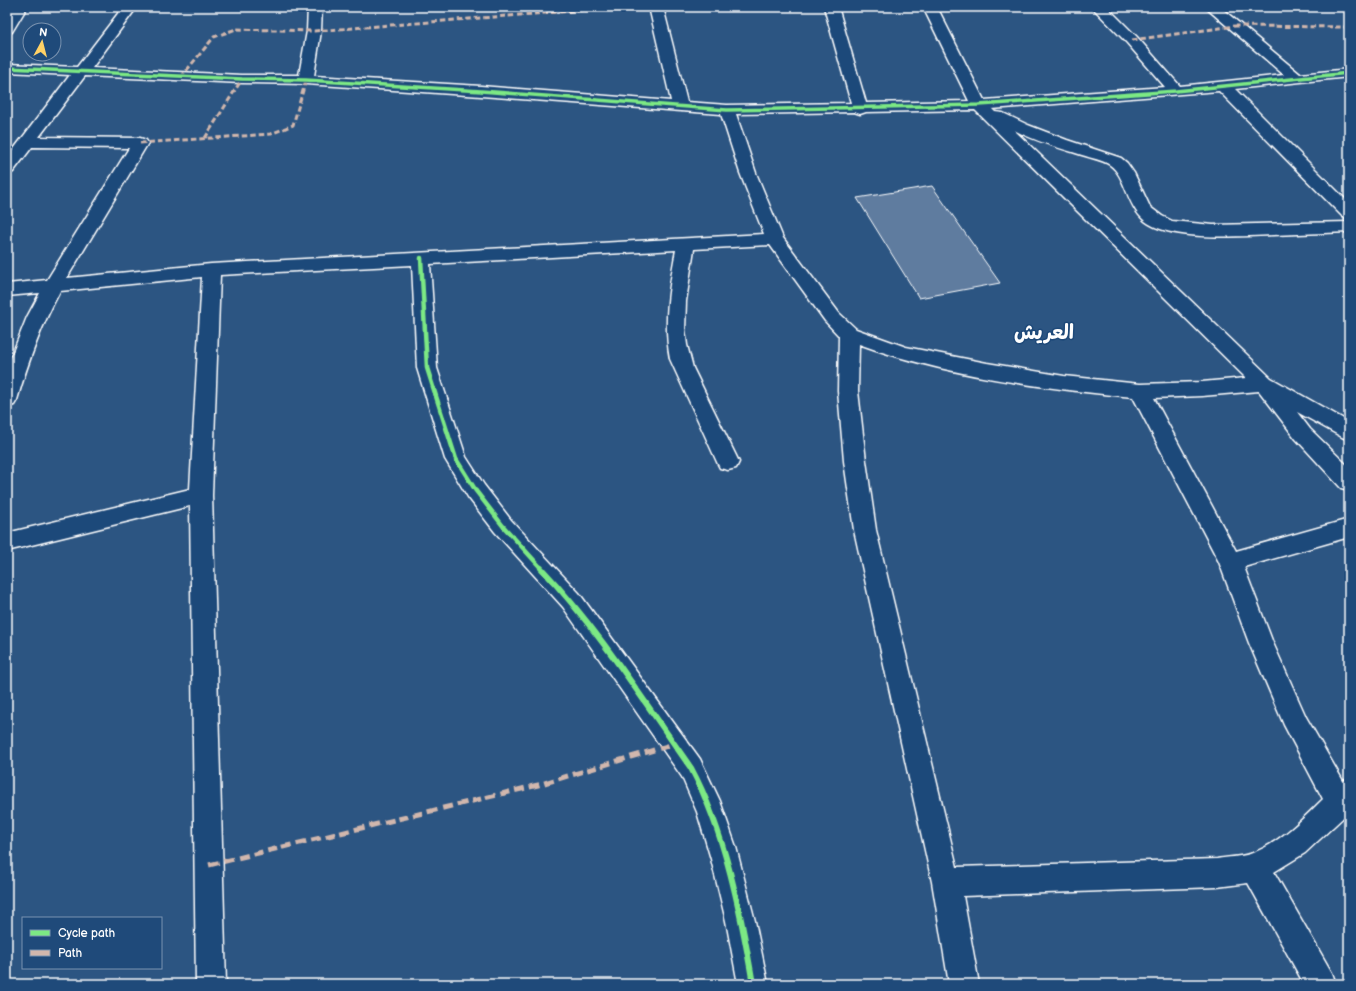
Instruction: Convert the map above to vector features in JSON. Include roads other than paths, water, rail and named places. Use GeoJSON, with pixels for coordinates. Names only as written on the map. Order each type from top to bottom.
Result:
{"type":"FeatureCollection","features":[{"type":"Feature","properties":{"kind":"street"},"geometry":{"type":"LineString","coordinates":[[7,29],[20,7]]}},
{"type":"Feature","properties":{"kind":"street"},"geometry":{"type":"LineString","coordinates":[[7,168],[130,7]]}},
{"type":"Feature","properties":{"kind":"street"},"geometry":{"type":"LineString","coordinates":[[306,80],[314,31],[315,7]]}},
{"type":"Feature","properties":{"kind":"street"},"geometry":{"type":"LineString","coordinates":[[656,7],[680,106]]}},
{"type":"Feature","properties":{"kind":"street"},"geometry":{"type":"LineString","coordinates":[[831,7],[860,109]]}},
{"type":"Feature","properties":{"kind":"street"},"geometry":{"type":"LineString","coordinates":[[930,7],[979,105],[1264,383],[1303,434],[1349,482]]}},
{"type":"Feature","properties":{"kind":"street"},"geometry":{"type":"LineString","coordinates":[[1099,7],[1132,40],[1176,91]]}},
{"type":"Feature","properties":{"kind":"street"},"geometry":{"type":"LineString","coordinates":[[1212,7],[1296,78]]}},
{"type":"Feature","properties":{"kind":"street"},"geometry":{"type":"LineString","coordinates":[[7,68],[219,78],[306,80],[481,91],[727,110],[860,109],[979,105],[1176,91],[1349,73]]}},
{"type":"Feature","properties":{"kind":"street"},"geometry":{"type":"LineString","coordinates":[[1223,86],[1349,213]]}},
{"type":"Feature","properties":{"kind":"street"},"geometry":{"type":"LineString","coordinates":[[979,105],[1022,128],[1060,143],[1115,161],[1121,165],[1125,171],[1142,210],[1161,224],[1175,228],[1220,230],[1349,227]]}},
{"type":"Feature","properties":{"kind":"street"},"geometry":{"type":"LineString","coordinates":[[727,110],[748,173],[775,239],[832,317],[849,334],[903,353],[986,370],[1064,383],[1140,391],[1264,383],[1349,432]]}},
{"type":"Feature","properties":{"kind":"street"},"geometry":{"type":"LineString","coordinates":[[7,400],[20,356],[36,318],[53,286],[140,143],[28,142]]}},
{"type":"Feature","properties":{"kind":"street"},"geometry":{"type":"LineString","coordinates":[[7,290],[211,270],[775,239]]}},
{"type":"Feature","properties":{"kind":"street"},"geometry":{"type":"LineString","coordinates":[[686,243],[679,277],[676,317],[680,360],[728,462]]}},
{"type":"Feature","properties":{"kind":"street"},"geometry":{"type":"LineString","coordinates":[[421,258],[427,368],[456,459],[476,491],[503,526],[571,600],[616,661],[691,768],[701,785],[730,878],[749,959],[753,984]]}},
{"type":"Feature","properties":{"kind":"street"},"geometry":{"type":"LineString","coordinates":[[211,270],[201,495],[211,984]]}},
{"type":"Feature","properties":{"kind":"street"},"geometry":{"type":"LineString","coordinates":[[849,334],[848,391],[855,461],[865,530],[946,882],[964,984]]}},
{"type":"Feature","properties":{"kind":"street"},"geometry":{"type":"LineString","coordinates":[[946,882],[1217,873],[1255,867],[1290,847],[1344,797],[1297,725],[1261,643],[1230,562],[1140,391]]}},
{"type":"Feature","properties":{"kind":"street"},"geometry":{"type":"LineString","coordinates":[[7,542],[201,495]]}},
{"type":"Feature","properties":{"kind":"street"},"geometry":{"type":"LineString","coordinates":[[1230,562],[1349,528]]}},
{"type":"Feature","properties":{"kind":"street"},"geometry":{"type":"LineString","coordinates":[[1255,867],[1321,984]]}},
{"type":"Feature","properties":{"kind":"district","name":"العريش"},"geometry":{"type":"Point","coordinates":[1044,333]}}]}
